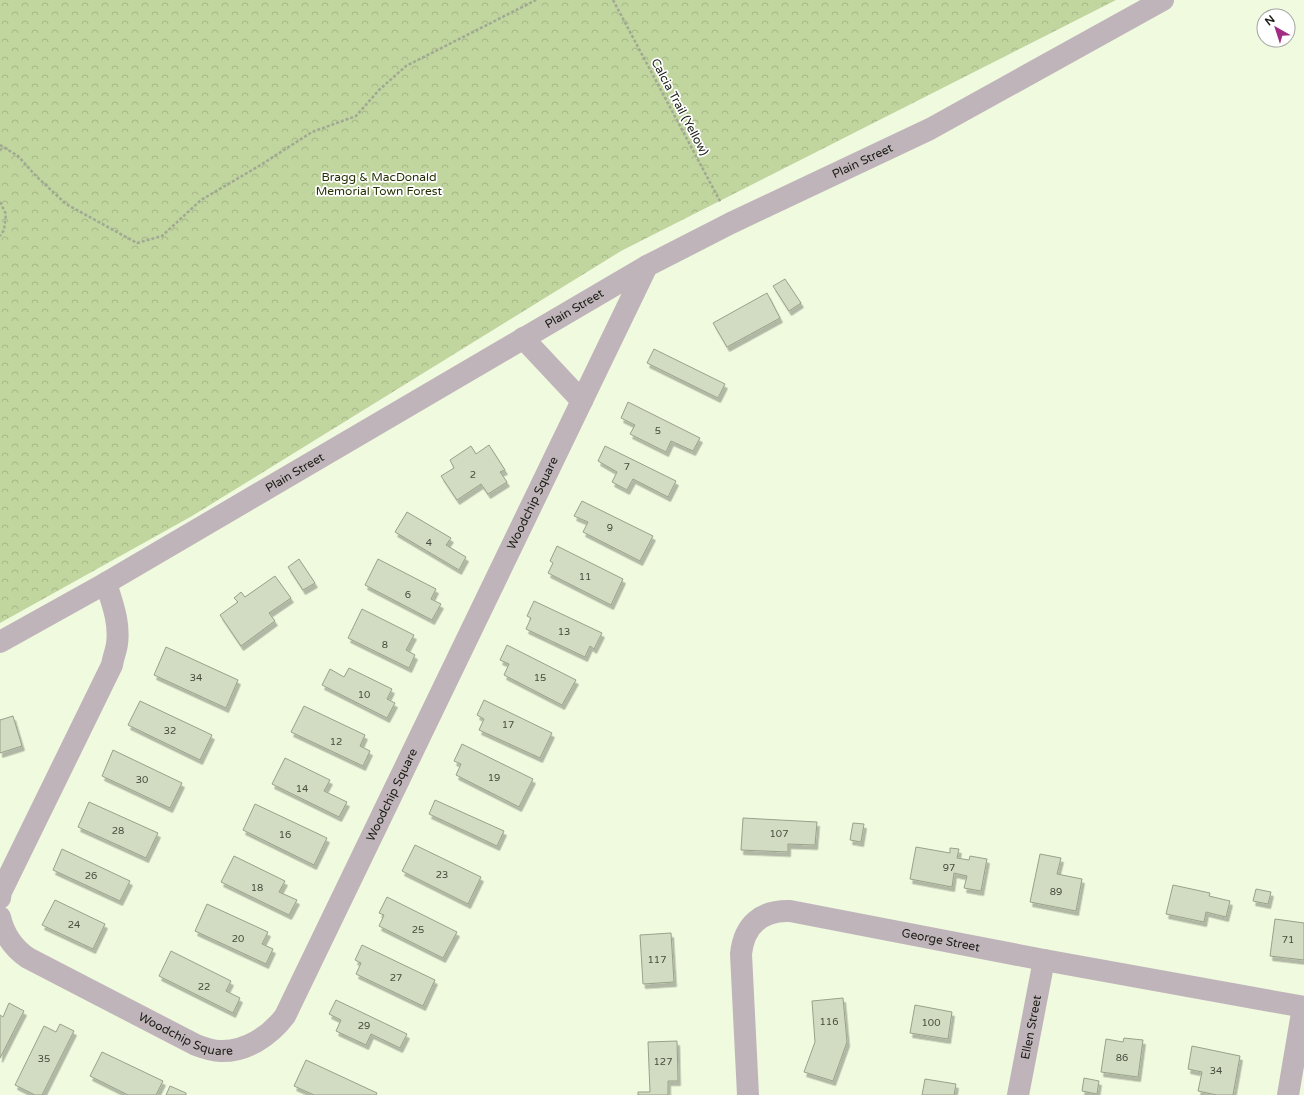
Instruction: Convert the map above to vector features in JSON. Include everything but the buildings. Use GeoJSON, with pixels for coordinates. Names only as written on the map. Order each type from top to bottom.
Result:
{"type":"FeatureCollection","features":[{"type":"Feature","properties":{"kind":"street","name":"Plain Street"},"geometry":{"type":"LineString","coordinates":[[0,642],[106,583],[647,266],[731,223],[930,129],[1163,0]]}},
{"type":"Feature","properties":{"kind":"street","name":"Woodchip Square"},"geometry":{"type":"LineString","coordinates":[[0,917],[9,940],[28,958],[196,1045],[220,1051],[233,1050],[256,1042],[267,1036],[277,1027],[285,1016],[647,266]]}},
{"type":"Feature","properties":{"kind":"street"},"geometry":{"type":"LineString","coordinates":[[523,338],[582,401]]}},
{"type":"Feature","properties":{"kind":"street"},"geometry":{"type":"LineString","coordinates":[[0,898],[1,892],[112,665],[117,644],[118,627],[106,583]]}},
{"type":"Feature","properties":{"kind":"street","name":"George Street"},"geometry":{"type":"LineString","coordinates":[[748,1095],[742,949],[746,934],[751,925],[770,913],[780,911],[790,911],[1044,960],[1304,1007]]}},
{"type":"Feature","properties":{"kind":"street","name":"Ellen Street"},"geometry":{"type":"LineString","coordinates":[[1018,1095],[1044,960]]}},
{"type":"Feature","properties":{"kind":"street"},"geometry":{"type":"LineString","coordinates":[[1288,1095],[1304,1007]]}},
{"type":"Feature","properties":{"kind":"path"},"geometry":{"type":"LineString","coordinates":[[0,151],[1,145],[18,156],[36,176],[66,204],[137,243],[162,236],[202,200],[312,132],[356,116],[379,90],[406,66],[536,0]]}},
{"type":"Feature","properties":{"kind":"path","name":"Calcia Trail (Yellow)"},"geometry":{"type":"LineString","coordinates":[[613,0],[731,223]]}},
{"type":"Feature","properties":{"kind":"path"},"geometry":{"type":"LineString","coordinates":[[0,202],[6,214],[4,230],[0,236]]}},
{"type":"Feature","properties":{"kind":"green space","name":"Bragg & MacDonald Memorial Town Forest"},"geometry":{"type":"Polygon","coordinates":[[[0,0],[1116,0],[621,251],[192,516],[0,623],[0,0]]]}}]}
